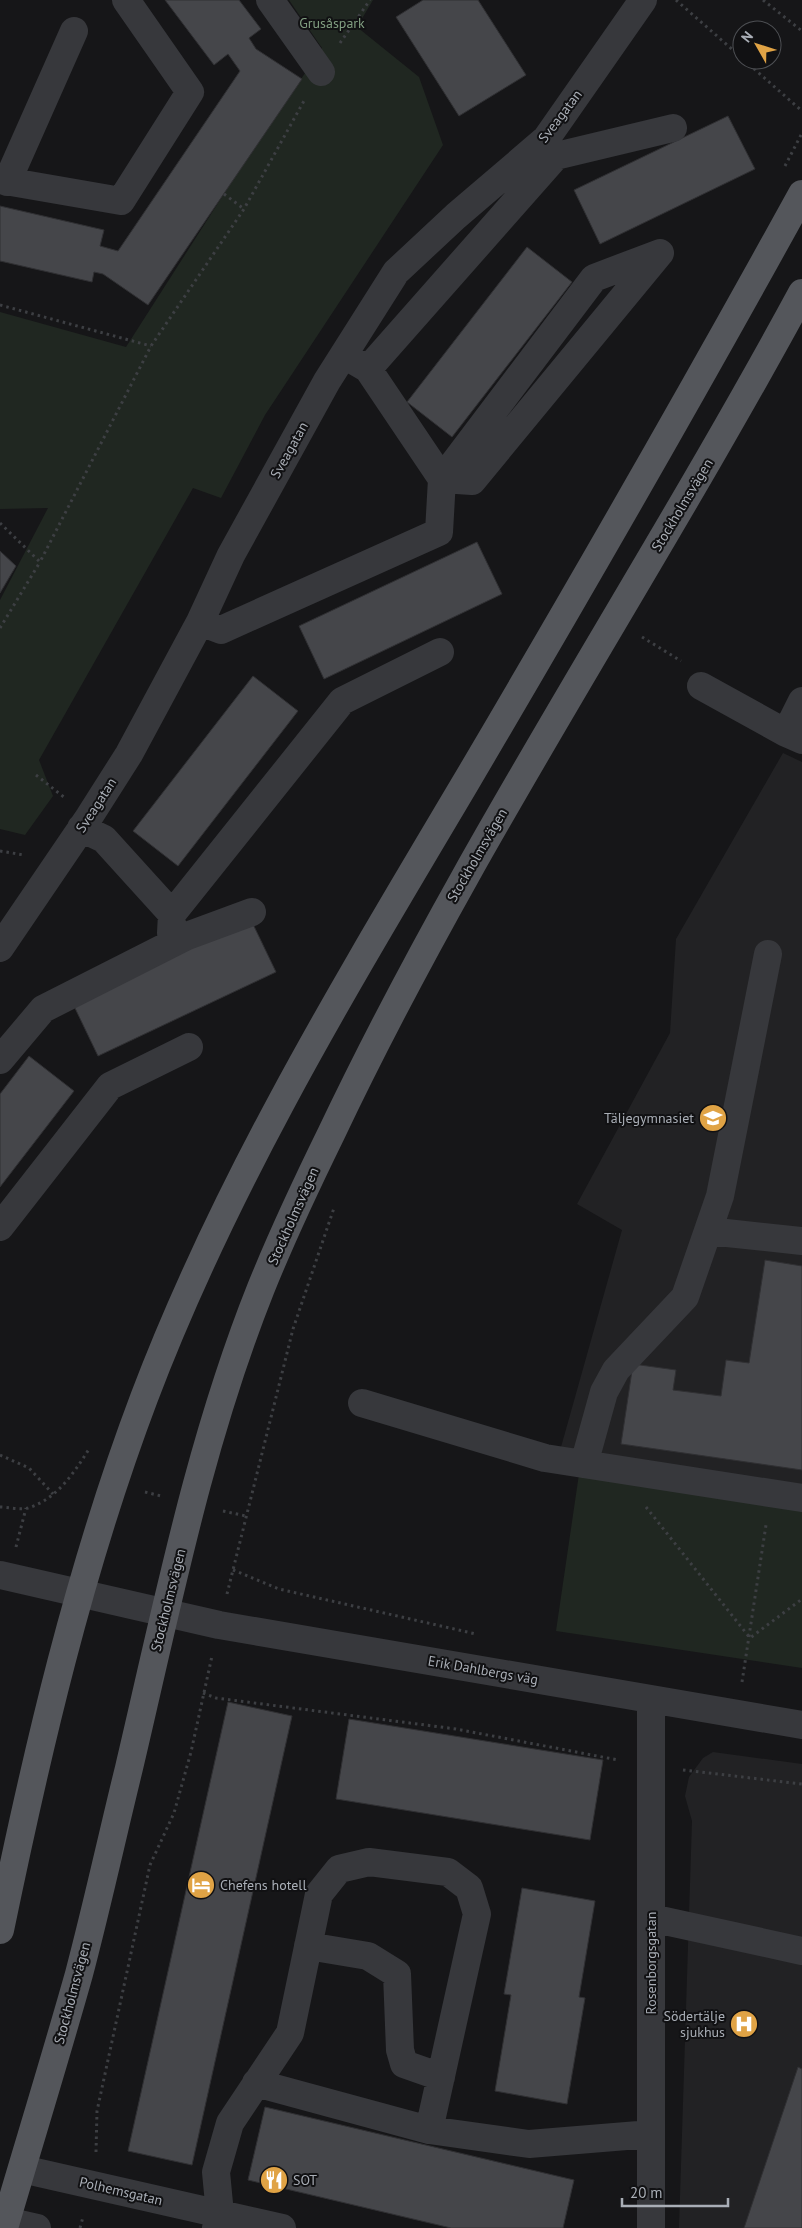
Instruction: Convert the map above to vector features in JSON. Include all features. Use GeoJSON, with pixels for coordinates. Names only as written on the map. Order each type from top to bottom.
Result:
{"type":"FeatureCollection","features":[{"type":"Feature","properties":{"kind":"main road"},"geometry":{"type":"LineString","coordinates":[[0,1930],[47,1722],[80,1592],[113,1484],[144,1396],[218,1224],[292,1082],[570,605],[709,362],[802,194]]}},
{"type":"Feature","properties":{"kind":"main road","name":"Stockholmsvägen"},"geometry":{"type":"LineString","coordinates":[[5,2225],[80,1969],[164,1612],[224,1388],[261,1288],[302,1193],[361,1069],[428,942],[519,780],[744,401],[802,293]]}},
{"type":"Feature","properties":{"kind":"street"},"geometry":{"type":"LineString","coordinates":[[74,31],[4,181],[121,201],[190,92],[126,0]]}},
{"type":"Feature","properties":{"kind":"street"},"geometry":{"type":"LineString","coordinates":[[270,0],[321,72]]}},
{"type":"Feature","properties":{"kind":"street","name":"Sveagatan"},"geometry":{"type":"LineString","coordinates":[[0,948],[129,754],[200,622],[231,555],[344,355],[396,272],[456,216],[546,140],[643,0]]}},
{"type":"Feature","properties":{"kind":"street"},"geometry":{"type":"LineString","coordinates":[[368,369],[556,156],[673,128]]}},
{"type":"Feature","properties":{"kind":"street"},"geometry":{"type":"LineString","coordinates":[[200,622],[221,630],[439,532],[442,479],[594,278],[660,253],[472,481],[442,479]]}},
{"type":"Feature","properties":{"kind":"street"},"geometry":{"type":"LineString","coordinates":[[344,355],[368,369],[442,479]]}},
{"type":"Feature","properties":{"kind":"street"},"geometry":{"type":"LineString","coordinates":[[171,944],[172,914],[342,701],[440,652]]}},
{"type":"Feature","properties":{"kind":"street"},"geometry":{"type":"LineString","coordinates":[[701,686],[794,736],[802,701]]}},
{"type":"Feature","properties":{"kind":"street"},"geometry":{"type":"LineString","coordinates":[[81,828],[104,839],[172,914]]}},
{"type":"Feature","properties":{"kind":"street"},"geometry":{"type":"LineString","coordinates":[[0,1060],[42,1009],[171,944],[252,912]]}},
{"type":"Feature","properties":{"kind":"street"},"geometry":{"type":"LineString","coordinates":[[584,1464],[604,1392],[616,1370],[685,1297],[720,1196],[768,954]]}},
{"type":"Feature","properties":{"kind":"street"},"geometry":{"type":"LineString","coordinates":[[0,1227],[110,1086],[189,1047]]}},
{"type":"Feature","properties":{"kind":"street"},"geometry":{"type":"LineString","coordinates":[[708,1231],[802,1241]]}},
{"type":"Feature","properties":{"kind":"street"},"geometry":{"type":"LineString","coordinates":[[362,1403],[545,1458],[802,1498]]}},
{"type":"Feature","properties":{"kind":"street","name":"Erik Dahlbergs väg"},"geometry":{"type":"LineString","coordinates":[[0,1575],[219,1625],[802,1724]]}},
{"type":"Feature","properties":{"kind":"street","name":"Rosenborgsgatan"},"geometry":{"type":"LineString","coordinates":[[650,1699],[651,2228]]}},
{"type":"Feature","properties":{"kind":"street"},"geometry":{"type":"LineString","coordinates":[[218,2221],[216,2172],[230,2123],[290,2033],[319,1894],[339,1869],[369,1862],[448,1872],[469,1888],[477,1914],[429,2130]]}},
{"type":"Feature","properties":{"kind":"street"},"geometry":{"type":"LineString","coordinates":[[651,1918],[802,1951]]}},
{"type":"Feature","properties":{"kind":"street"},"geometry":{"type":"LineString","coordinates":[[308,1946],[368,1956],[396,1974],[400,2050],[404,2064],[441,2077]]}},
{"type":"Feature","properties":{"kind":"street"},"geometry":{"type":"LineString","coordinates":[[256,2083],[429,2130],[529,2144],[651,2134]]}},
{"type":"Feature","properties":{"kind":"street","name":"Polhemsgatan"},"geometry":{"type":"LineString","coordinates":[[22,2169],[92,2185],[218,2221],[282,2228]]}},
{"type":"Feature","properties":{"kind":"street"},"geometry":{"type":"LineString","coordinates":[[5,2225],[37,2228]]}},
{"type":"Feature","properties":{"kind":"path"},"geometry":{"type":"LineString","coordinates":[[0,628],[40,562],[151,346],[244,208],[321,72],[370,0]]}},
{"type":"Feature","properties":{"kind":"path"},"geometry":{"type":"LineString","coordinates":[[676,0],[732,49]]}},
{"type":"Feature","properties":{"kind":"path"},"geometry":{"type":"LineString","coordinates":[[763,0],[802,31]]}},
{"type":"Feature","properties":{"kind":"path"},"geometry":{"type":"LineString","coordinates":[[755,70],[802,111]]}},
{"type":"Feature","properties":{"kind":"path"},"geometry":{"type":"LineString","coordinates":[[224,194],[244,208]]}},
{"type":"Feature","properties":{"kind":"path"},"geometry":{"type":"LineString","coordinates":[[0,305],[151,346]]}},
{"type":"Feature","properties":{"kind":"path"},"geometry":{"type":"LineString","coordinates":[[0,523],[40,562]]}},
{"type":"Feature","properties":{"kind":"path"},"geometry":{"type":"LineString","coordinates":[[636,645],[646,628]]}},
{"type":"Feature","properties":{"kind":"path"},"geometry":{"type":"LineString","coordinates":[[642,637],[687,665],[701,686]]}},
{"type":"Feature","properties":{"kind":"path"},"geometry":{"type":"LineString","coordinates":[[80,2228],[95,2168],[97,2110],[150,1865],[174,1813],[191,1752],[219,1625],[293,1329],[337,1200]]}},
{"type":"Feature","properties":{"kind":"path"},"geometry":{"type":"LineString","coordinates":[[0,1455],[29,1468],[53,1494]]}},
{"type":"Feature","properties":{"kind":"path"},"geometry":{"type":"LineString","coordinates":[[643,1503],[750,1638]]}},
{"type":"Feature","properties":{"kind":"path"},"geometry":{"type":"LineString","coordinates":[[0,1507],[26,1508]]}},
{"type":"Feature","properties":{"kind":"path"},"geometry":{"type":"LineString","coordinates":[[750,1686],[741,1685],[767,1522]]}},
{"type":"Feature","properties":{"kind":"path"},"geometry":{"type":"LineString","coordinates":[[233,1570],[279,1589],[481,1635]]}},
{"type":"Feature","properties":{"kind":"path"},"geometry":{"type":"LineString","coordinates":[[750,1638],[802,1599]]}},
{"type":"Feature","properties":{"kind":"path"},"geometry":{"type":"LineString","coordinates":[[203,1694],[216,1698],[456,1729],[651,1766],[802,1784]]}},
{"type":"Feature","properties":{"kind":"shaded area","name":"Täljegymnasiet"},"geometry":{"type":"Polygon","coordinates":[[[783,753],[802,762],[802,1507],[554,1472],[622,1230],[577,1204],[670,1033],[676,939],[783,753]]]}},
{"type":"Feature","properties":{"kind":"shaded area","name":"Södertälje sjukhus"},"geometry":{"type":"Polygon","coordinates":[[[713,1752],[802,1764],[802,2228],[679,2228],[692,1821],[685,1796],[689,1777],[703,1758],[713,1752]]]}},
{"type":"Feature","properties":{"kind":"green space","name":"Grusåspark"},"geometry":{"type":"Polygon","coordinates":[[[289,0],[373,0],[357,27],[419,77],[443,145],[265,415],[221,498],[193,488],[39,760],[53,796],[25,835],[0,829],[0,600],[48,508],[0,509],[0,312],[126,347],[236,175],[322,48],[289,0]]]}},
{"type":"Feature","properties":{"kind":"green space"},"geometry":{"type":"Polygon","coordinates":[[[579,1474],[802,1507],[802,1668],[556,1631],[579,1474]]]}},
{"type":"Feature","properties":{"kind":"building"},"geometry":{"type":"Polygon","coordinates":[[[165,0],[239,0],[261,29],[249,38],[256,49],[302,79],[148,305],[103,274],[94,272],[92,282],[0,261],[0,206],[104,230],[100,246],[118,251],[240,71],[228,54],[214,65],[165,0]]]}},
{"type":"Feature","properties":{"kind":"building"},"geometry":{"type":"Polygon","coordinates":[[[423,0],[478,0],[526,75],[459,116],[396,17],[423,0]]]}},
{"type":"Feature","properties":{"kind":"building"},"geometry":{"type":"Polygon","coordinates":[[[728,116],[755,169],[600,244],[574,190],[728,116]]]}},
{"type":"Feature","properties":{"kind":"building"},"geometry":{"type":"Polygon","coordinates":[[[527,247],[572,282],[452,437],[407,402],[527,247]]]}},
{"type":"Feature","properties":{"kind":"building"},"geometry":{"type":"Polygon","coordinates":[[[477,542],[502,594],[324,679],[299,626],[477,542]]]}},
{"type":"Feature","properties":{"kind":"building"},"geometry":{"type":"Polygon","coordinates":[[[0,551],[16,566],[0,593],[0,551]]]}},
{"type":"Feature","properties":{"kind":"building"},"geometry":{"type":"Polygon","coordinates":[[[253,676],[298,711],[178,866],[133,831],[253,676]]]}},
{"type":"Feature","properties":{"kind":"building"},"geometry":{"type":"Polygon","coordinates":[[[251,920],[276,972],[98,1056],[73,1004],[251,920]]]}},
{"type":"Feature","properties":{"kind":"building"},"geometry":{"type":"Polygon","coordinates":[[[29,1056],[74,1091],[0,1187],[0,1094],[29,1056]]]}},
{"type":"Feature","properties":{"kind":"building"},"geometry":{"type":"Polygon","coordinates":[[[765,1260],[802,1266],[802,1470],[621,1444],[633,1364],[676,1370],[673,1390],[721,1396],[726,1360],[749,1363],[765,1260]]]}},
{"type":"Feature","properties":{"kind":"building"},"geometry":{"type":"Polygon","coordinates":[[[228,1702],[292,1716],[192,2165],[128,2151],[228,1702]]]}},
{"type":"Feature","properties":{"kind":"building"},"geometry":{"type":"Polygon","coordinates":[[[349,1719],[603,1760],[590,1840],[336,1799],[349,1719]]]}},
{"type":"Feature","properties":{"kind":"building"},"geometry":{"type":"Polygon","coordinates":[[[522,1888],[595,1901],[579,1997],[585,1998],[567,2104],[495,2091],[511,1995],[504,1994],[522,1888]]]}},
{"type":"Feature","properties":{"kind":"building"},"geometry":{"type":"Polygon","coordinates":[[[798,2067],[802,2069],[802,2228],[744,2228],[798,2067]]]}},
{"type":"Feature","properties":{"kind":"building"},"geometry":{"type":"Polygon","coordinates":[[[265,2107],[574,2180],[563,2228],[451,2228],[248,2180],[265,2107]]]}},
{"type":"Feature","properties":{"kind":"place","name":"Täljegymnasiet"},"geometry":{"type":"Point","coordinates":[713,1118]}},
{"type":"Feature","properties":{"kind":"place","name":"Chefens hotell"},"geometry":{"type":"Point","coordinates":[201,1885]}},
{"type":"Feature","properties":{"kind":"place","name":"Södertälje sjukhus"},"geometry":{"type":"Point","coordinates":[744,2024]}},
{"type":"Feature","properties":{"kind":"place","name":"SOT"},"geometry":{"type":"Point","coordinates":[274,2180]}}]}
